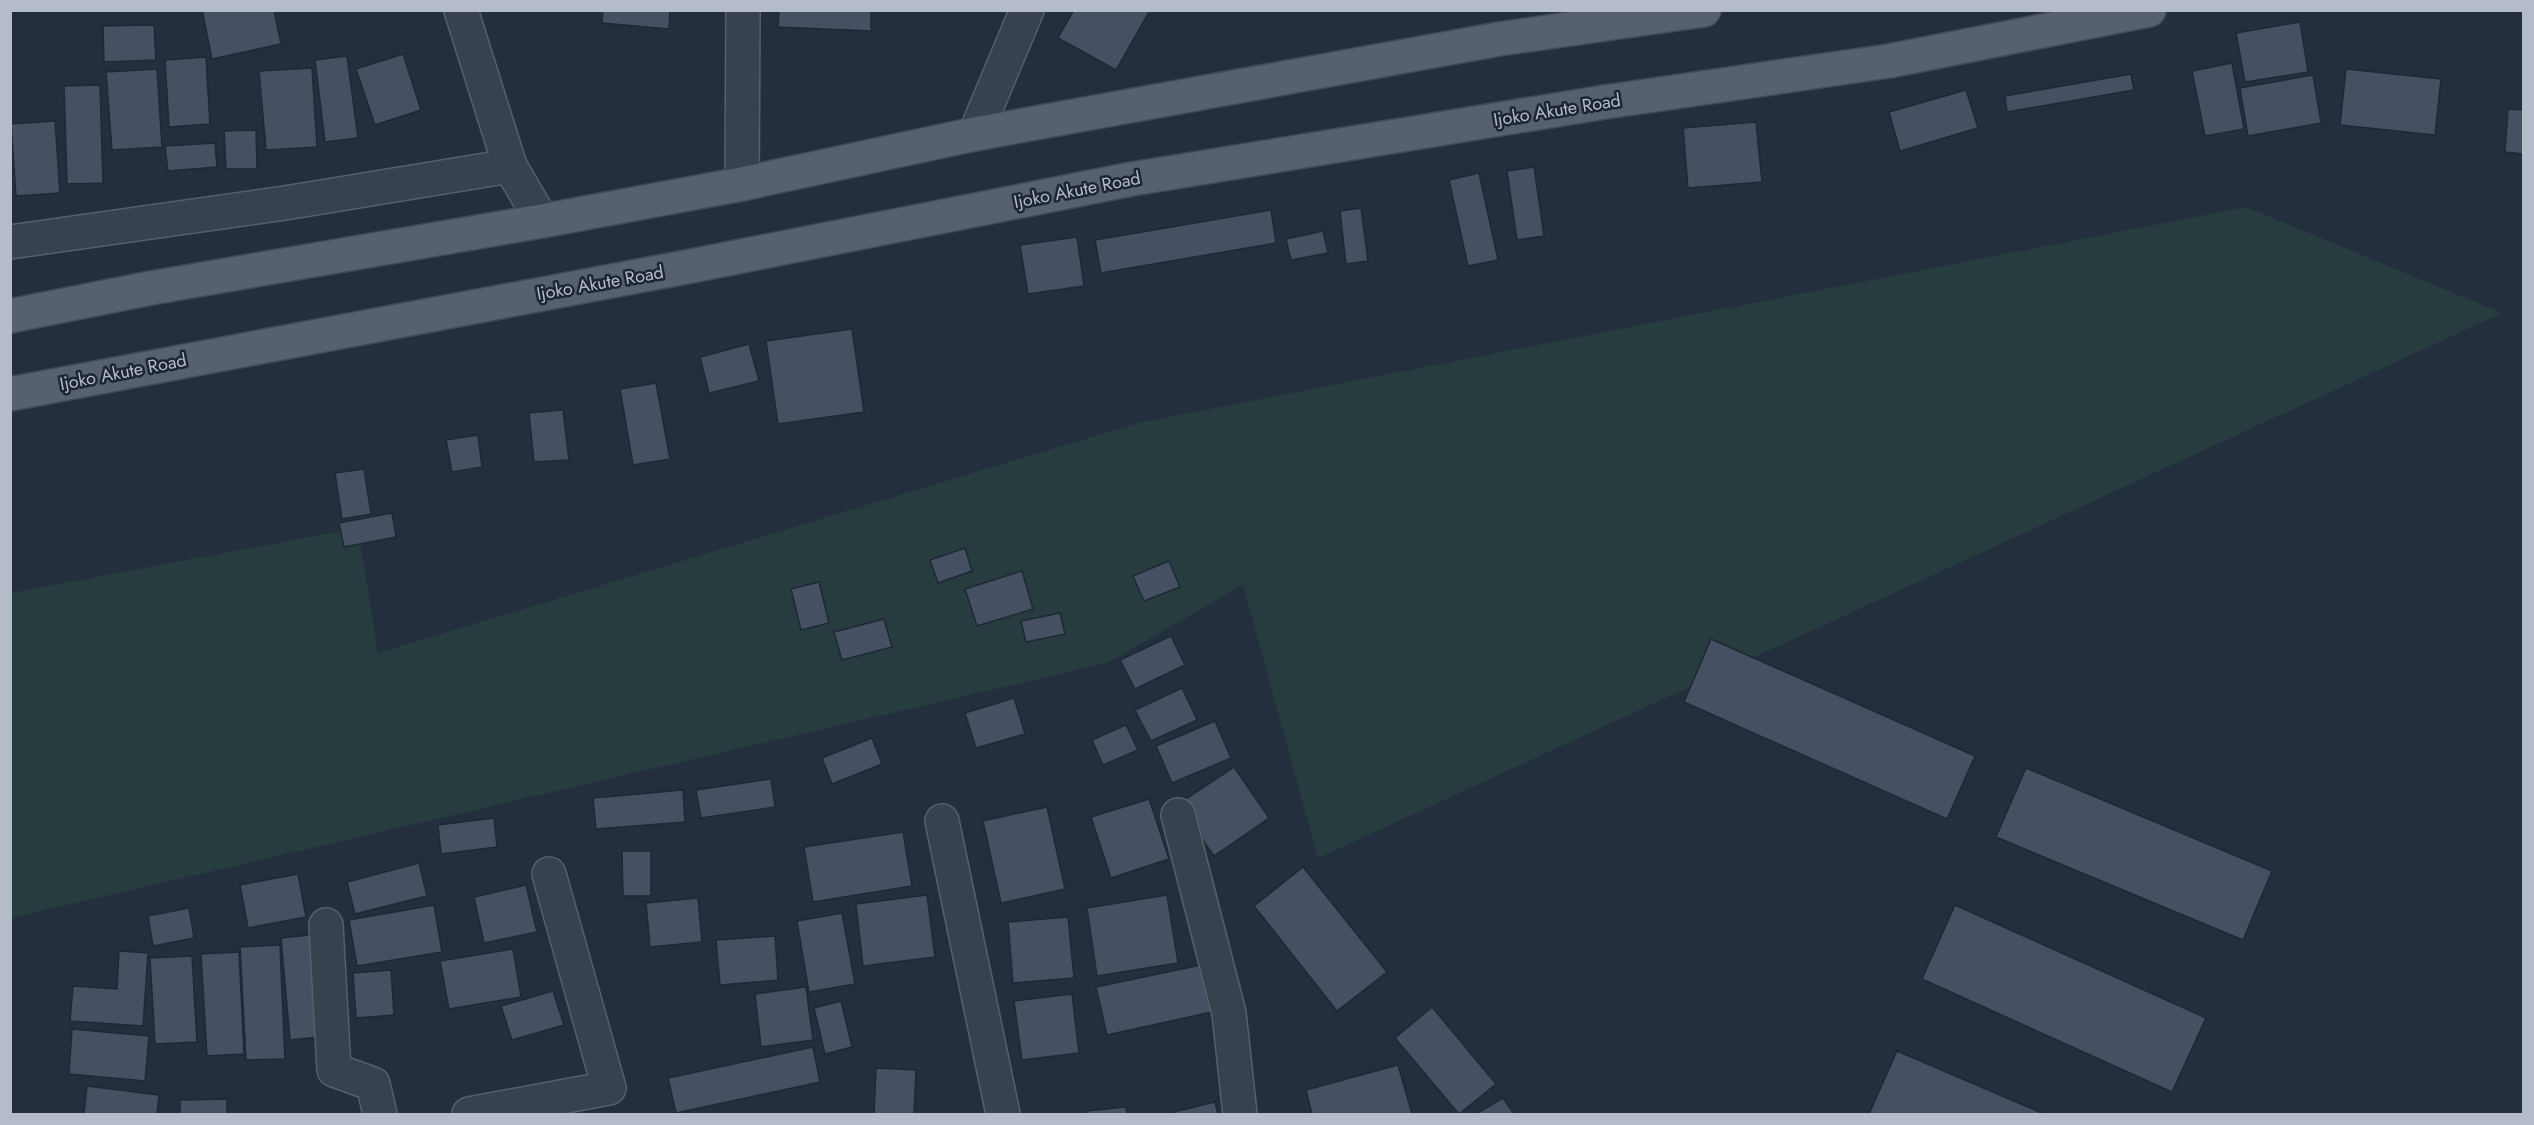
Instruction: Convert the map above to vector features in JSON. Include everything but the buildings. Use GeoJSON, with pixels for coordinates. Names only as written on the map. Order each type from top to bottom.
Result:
{"type":"FeatureCollection","features":[{"type":"Feature","properties":{"kind":"main road"},"geometry":{"type":"LineString","coordinates":[[10,316],[151,288],[742,184],[975,134],[1499,39],[1704,10]]}},
{"type":"Feature","properties":{"kind":"main road","name":"Ijoko Akute Road"},"geometry":{"type":"LineString","coordinates":[[10,394],[674,270],[1132,179],[1593,104],[1889,61],[2149,10]]}},
{"type":"Feature","properties":{"kind":"street"},"geometry":{"type":"LineString","coordinates":[[461,10],[510,166],[542,221]]}},
{"type":"Feature","properties":{"kind":"street"},"geometry":{"type":"LineString","coordinates":[[742,184],[743,10]]}},
{"type":"Feature","properties":{"kind":"street"},"geometry":{"type":"LineString","coordinates":[[975,134],[1027,10]]}},
{"type":"Feature","properties":{"kind":"street"},"geometry":{"type":"LineString","coordinates":[[10,242],[285,203],[510,166]]}},
{"type":"Feature","properties":{"kind":"street"},"geometry":{"type":"LineString","coordinates":[[1178,815],[1229,1013],[1240,1114]]}},
{"type":"Feature","properties":{"kind":"street"},"geometry":{"type":"LineString","coordinates":[[942,821],[1003,1114]]}},
{"type":"Feature","properties":{"kind":"street"},"geometry":{"type":"LineString","coordinates":[[469,1114],[610,1101],[549,874]]}},
{"type":"Feature","properties":{"kind":"street"},"geometry":{"type":"LineString","coordinates":[[326,925],[334,1070],[373,1084],[380,1114]]}},
{"type":"Feature","properties":{"kind":"green space"},"geometry":{"type":"Polygon","coordinates":[[[2246,207],[2502,313],[1318,858],[1243,585],[1107,663],[11,918],[11,593],[358,528],[378,653],[1138,423],[2246,207]]]}}]}
